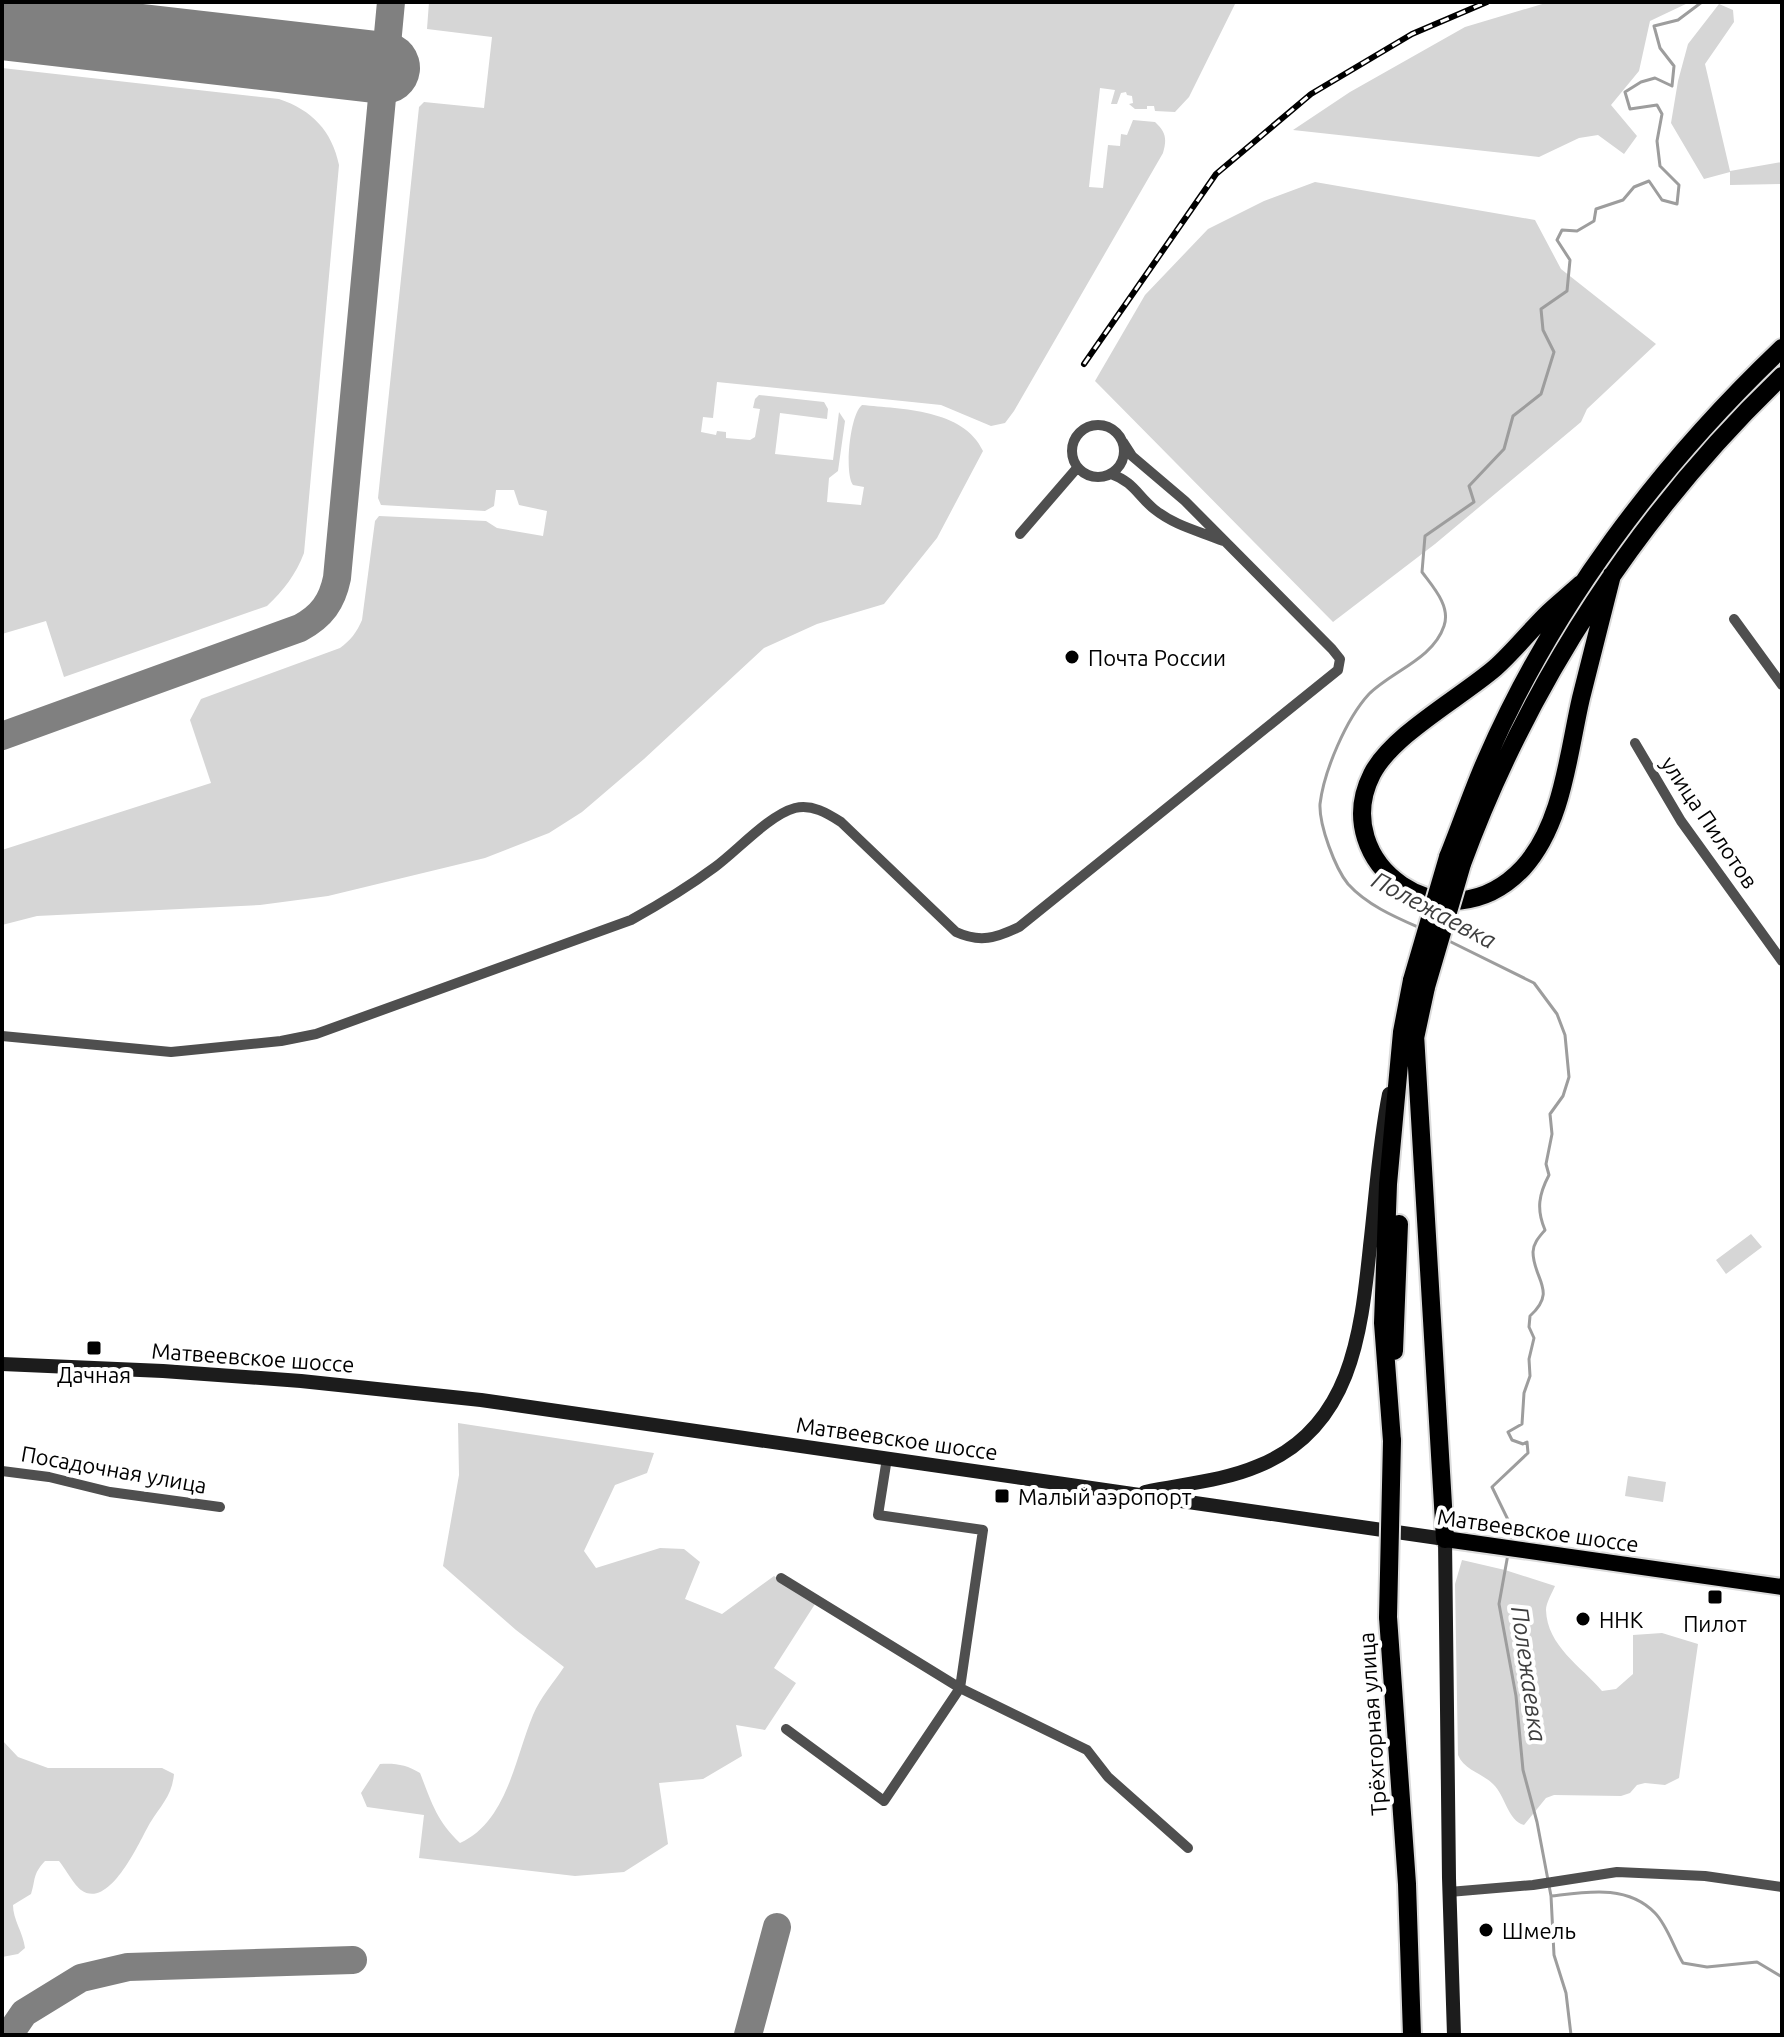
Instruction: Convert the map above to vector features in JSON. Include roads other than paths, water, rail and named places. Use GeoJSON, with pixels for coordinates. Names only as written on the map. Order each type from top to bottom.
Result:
{"type":"FeatureCollection","features":[{"type":"Feature","properties":{"kind":"highway"},"geometry":{"type":"LineString","coordinates":[[1445,1539],[1409,1033],[1419,983],[1485,761],[1525,679],[1581,584],[1634,512],[1713,416],[1782,348]]}},
{"type":"Feature","properties":{"kind":"highway"},"geometry":{"type":"LineString","coordinates":[[1455,860],[1548,680],[1636,539],[1699,463],[1782,376]]}},
{"type":"Feature","properties":{"kind":"highway"},"geometry":{"type":"LineString","coordinates":[[1581,584],[1546,615],[1503,661],[1398,743],[1371,776],[1364,797],[1363,823],[1370,847],[1382,868],[1412,892],[1449,903],[1484,897],[1524,867],[1541,843],[1553,816],[1564,777],[1612,575]]}},
{"type":"Feature","properties":{"kind":"highway","name":"Трёхгорная улица"},"geometry":{"type":"LineString","coordinates":[[1409,1033],[1388,1184],[1383,1323],[1392,1441],[1388,1617],[1407,1884],[1412,2035]]}},
{"type":"Feature","properties":{"kind":"main road"},"geometry":{"type":"LineString","coordinates":[[1133,1494],[1257,1467],[1302,1438],[1338,1396],[1357,1345],[1383,1127],[1409,1033]]}},
{"type":"Feature","properties":{"kind":"main road","name":"Матвеевское шоссе"},"geometry":{"type":"LineString","coordinates":[[2,1364],[163,1371],[481,1400],[1782,1587]]}},
{"type":"Feature","properties":{"kind":"main road"},"geometry":{"type":"LineString","coordinates":[[1445,1539],[1449,1892],[1454,2035]]}},
{"type":"Feature","properties":{"kind":"street"},"geometry":{"type":"LineString","coordinates":[[2,1036],[171,1052],[316,1034],[631,920],[672,897],[776,818],[794,808],[810,807],[841,822],[956,932],[972,939],[1002,935],[1019,927],[1048,905],[1338,670],[1340,659],[1228,544],[1132,456],[1112,428],[1096,424],[1081,430],[1072,444],[1071,452],[1077,468],[1093,477],[1111,474],[1127,480],[1154,509],[1184,528],[1228,544]]}},
{"type":"Feature","properties":{"kind":"street"},"geometry":{"type":"LineString","coordinates":[[1111,474],[1123,461],[1123,442]]}},
{"type":"Feature","properties":{"kind":"street"},"geometry":{"type":"LineString","coordinates":[[1020,534],[1077,468]]}},
{"type":"Feature","properties":{"kind":"street"},"geometry":{"type":"LineString","coordinates":[[1734,619],[1782,685]]}},
{"type":"Feature","properties":{"kind":"street","name":"улица Пилотов"},"geometry":{"type":"LineString","coordinates":[[1635,743],[1681,821],[1782,961]]}},
{"type":"Feature","properties":{"kind":"street"},"geometry":{"type":"LineString","coordinates":[[786,1729],[884,1801],[960,1688],[983,1530],[878,1515],[887,1458]]}},
{"type":"Feature","properties":{"kind":"street","name":"Посадочная улица"},"geometry":{"type":"LineString","coordinates":[[2,1471],[49,1477],[110,1492],[220,1507]]}},
{"type":"Feature","properties":{"kind":"street"},"geometry":{"type":"LineString","coordinates":[[781,1578],[960,1688],[1087,1750],[1108,1777],[1188,1848]]}},
{"type":"Feature","properties":{"kind":"street"},"geometry":{"type":"LineString","coordinates":[[1449,1892],[1533,1885],[1617,1872],[1695,1875],[1782,1887]]}},
{"type":"Feature","properties":{"kind":"waterway","name":"Полежаевка"},"geometry":{"type":"LineString","coordinates":[[1420,928],[1373,904],[1343,877],[1329,846],[1320,813],[1326,776],[1344,731],[1360,705],[1378,686],[1422,656],[1439,637],[1444,626],[1443,604],[1422,572],[1425,536],[1474,502],[1469,486],[1504,449],[1513,416],[1541,394],[1554,352],[1543,330],[1541,309],[1567,291],[1570,260],[1557,240],[1562,230],[1577,231],[1594,221],[1596,209],[1623,200],[1634,187],[1649,181],[1662,200],[1677,204],[1679,185],[1660,166],[1657,141],[1662,114],[1657,105],[1630,109],[1625,92],[1655,78],[1672,86],[1674,66],[1660,48],[1654,26],[1678,20],[1702,2]]}},
{"type":"Feature","properties":{"kind":"waterway","name":"Полежаевка"},"geometry":{"type":"LineString","coordinates":[[1445,939],[1534,983],[1557,1014],[1565,1035],[1569,1077],[1563,1096],[1550,1114],[1552,1134],[1546,1164],[1549,1175],[1540,1202],[1545,1230],[1535,1243],[1533,1252],[1542,1285],[1542,1299],[1530,1316],[1529,1327],[1534,1338],[1522,1424],[1508,1432],[1512,1440],[1523,1444],[1527,1442],[1528,1453],[1492,1487],[1512,1528],[1510,1542]]}},
{"type":"Feature","properties":{"kind":"waterway","name":"Полежаевка"},"geometry":{"type":"LineString","coordinates":[[1508,1554],[1499,1604],[1516,1696],[1523,1770],[1551,1896],[1554,1955],[1566,1993],[1571,2035]]}},
{"type":"Feature","properties":{"kind":"waterway","name":"Полежаевка"},"geometry":{"type":"LineString","coordinates":[[1551,1896],[1606,1892],[1632,1898],[1659,1918],[1683,1963],[1707,1967],[1757,1962],[1782,1977]]}},
{"type":"Feature","properties":{"kind":"railway"},"geometry":{"type":"LineString","coordinates":[[1084,364],[1216,174],[1311,94],[1412,34],[1487,2]]}},
{"type":"Feature","properties":{"kind":"place","name":"Почта России"},"geometry":{"type":"Point","coordinates":[1072,657]}},
{"type":"Feature","properties":{"kind":"place","name":"Дачная"},"geometry":{"type":"Point","coordinates":[94,1348]}},
{"type":"Feature","properties":{"kind":"place","name":"Малый аэропорт"},"geometry":{"type":"Point","coordinates":[1002,1496]}},
{"type":"Feature","properties":{"kind":"place","name":"Пилот"},"geometry":{"type":"Point","coordinates":[1715,1597]}},
{"type":"Feature","properties":{"kind":"place","name":"ННК"},"geometry":{"type":"Point","coordinates":[1583,1619]}},
{"type":"Feature","properties":{"kind":"place","name":"Шмель"},"geometry":{"type":"Point","coordinates":[1486,1930]}}]}
